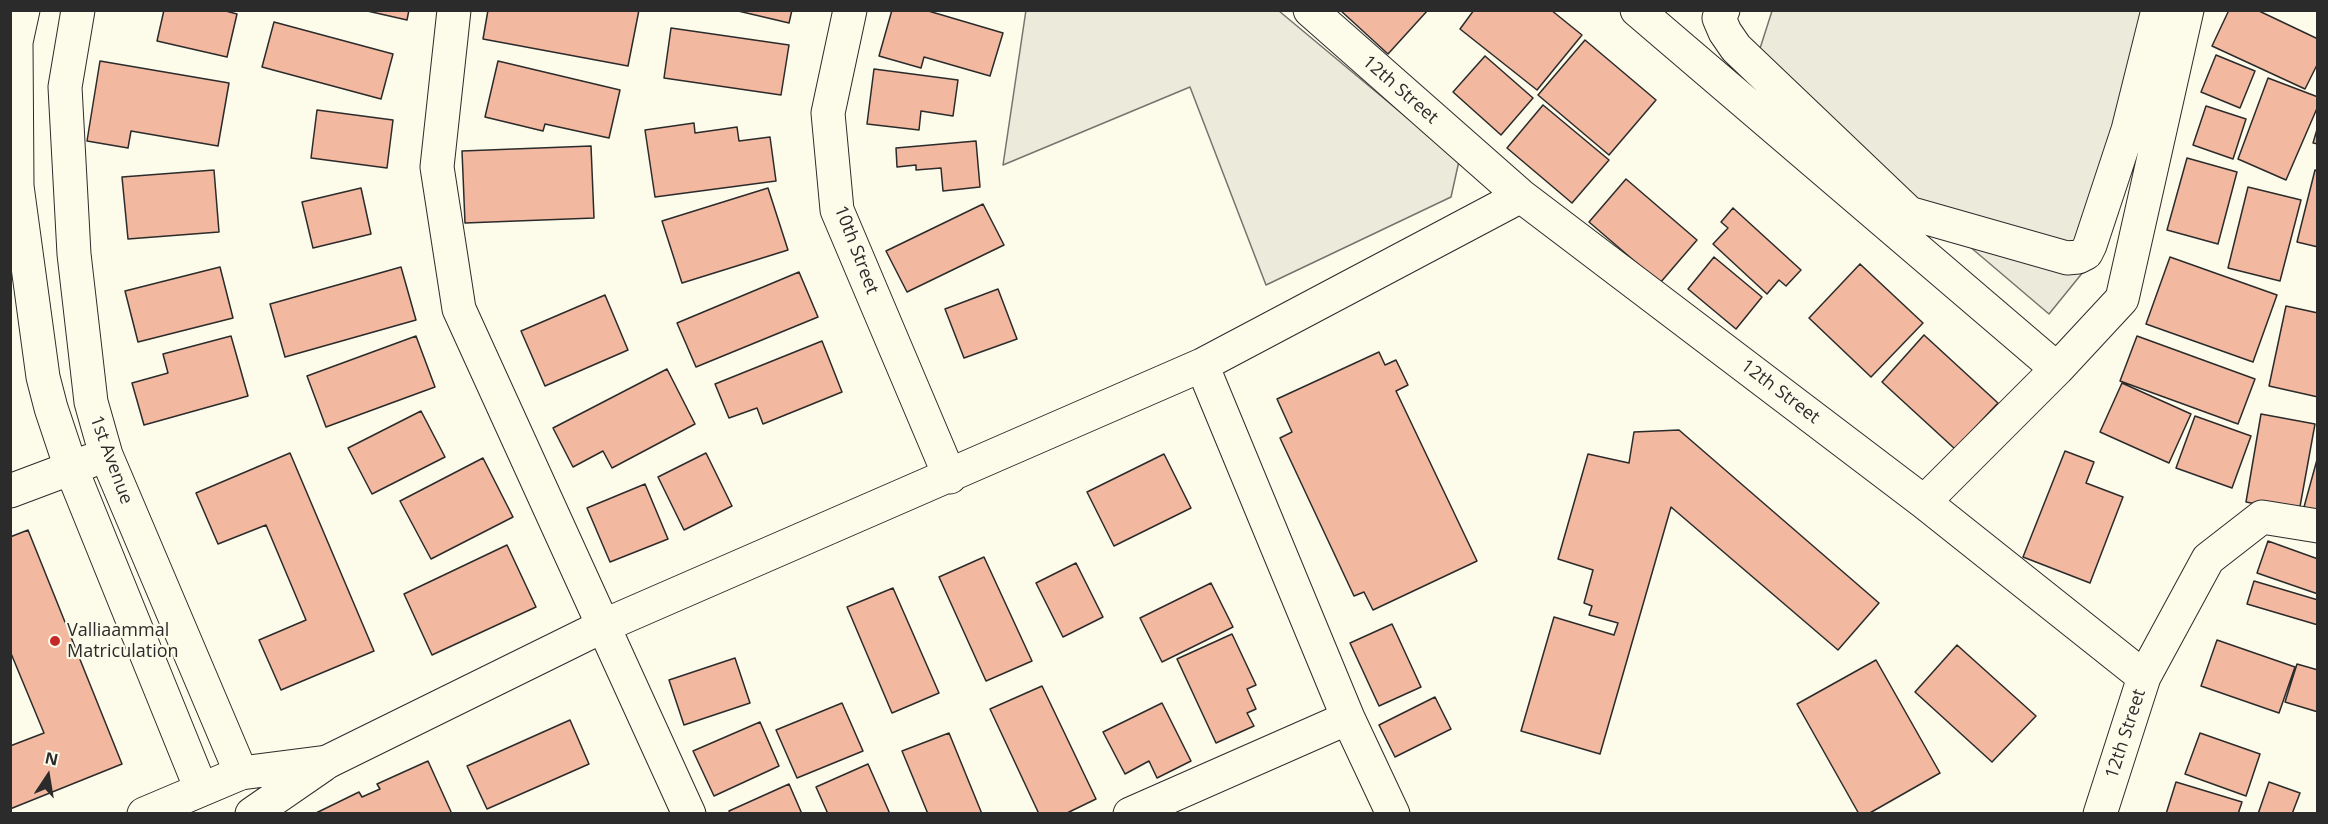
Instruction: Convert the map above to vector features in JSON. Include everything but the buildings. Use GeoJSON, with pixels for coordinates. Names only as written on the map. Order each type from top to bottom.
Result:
{"type":"FeatureCollection","features":[{"type":"Feature","properties":{"kind":"street"},"geometry":{"type":"LineString","coordinates":[[23,10],[16,42],[17,186],[43,377],[71,468],[206,801]]}},
{"type":"Feature","properties":{"kind":"street","name":"1st Avenue"},"geometry":{"type":"LineString","coordinates":[[78,10],[65,87],[74,254],[91,402],[106,455],[257,812]]}},
{"type":"Feature","properties":{"kind":"street"},"geometry":{"type":"LineString","coordinates":[[454,10],[437,166],[459,309],[689,813]]}},
{"type":"Feature","properties":{"kind":"street","name":"10th Street"},"geometry":{"type":"LineString","coordinates":[[850,10],[828,114],[837,210],[950,477]]}},
{"type":"Feature","properties":{"kind":"street","name":"12th Street"},"geometry":{"type":"LineString","coordinates":[[1310,10],[1521,196],[1924,502],[2144,678],[2100,813]]}},
{"type":"Feature","properties":{"kind":"street"},"geometry":{"type":"LineString","coordinates":[[1637,10],[2057,369]]}},
{"type":"Feature","properties":{"kind":"street"},"geometry":{"type":"LineString","coordinates":[[1723,10],[1719,18],[1736,48],[1909,213],[2067,258],[2078,257],[2086,253],[2090,245],[2128,130],[2158,10]]}},
{"type":"Feature","properties":{"kind":"street"},"geometry":{"type":"LineString","coordinates":[[1924,502],[2057,369],[2122,299],[2187,10]]}},
{"type":"Feature","properties":{"kind":"street"},"geometry":{"type":"LineString","coordinates":[[257,812],[327,762],[603,626],[950,477],[1202,365],[1521,196]]}},
{"type":"Feature","properties":{"kind":"street"},"geometry":{"type":"LineString","coordinates":[[1202,365],[1348,718],[1393,813]]}},
{"type":"Feature","properties":{"kind":"street"},"geometry":{"type":"LineString","coordinates":[[10,491],[106,455]]}},
{"type":"Feature","properties":{"kind":"street"},"geometry":{"type":"LineString","coordinates":[[2144,678],[2208,559],[2262,517],[2318,526]]}},
{"type":"Feature","properties":{"kind":"street"},"geometry":{"type":"LineString","coordinates":[[1130,813],[1348,718]]}},
{"type":"Feature","properties":{"kind":"street"},"geometry":{"type":"LineString","coordinates":[[144,813],[206,801],[241,773],[327,762]]}},
{"type":"Feature","properties":{"kind":"shaded area"},"geometry":{"type":"Polygon","coordinates":[[[1026,10],[1279,11],[1459,161],[1451,197],[1266,285],[1190,87],[1003,165],[1026,10]]]}},
{"type":"Feature","properties":{"kind":"shaded area"},"geometry":{"type":"Polygon","coordinates":[[[1772,11],[2152,11],[2088,266],[2049,314],[1755,64],[1772,11]]]}},
{"type":"Feature","properties":{"kind":"place","name":"Valliaammal Matriculation"},"geometry":{"type":"Point","coordinates":[55,641]}}]}
